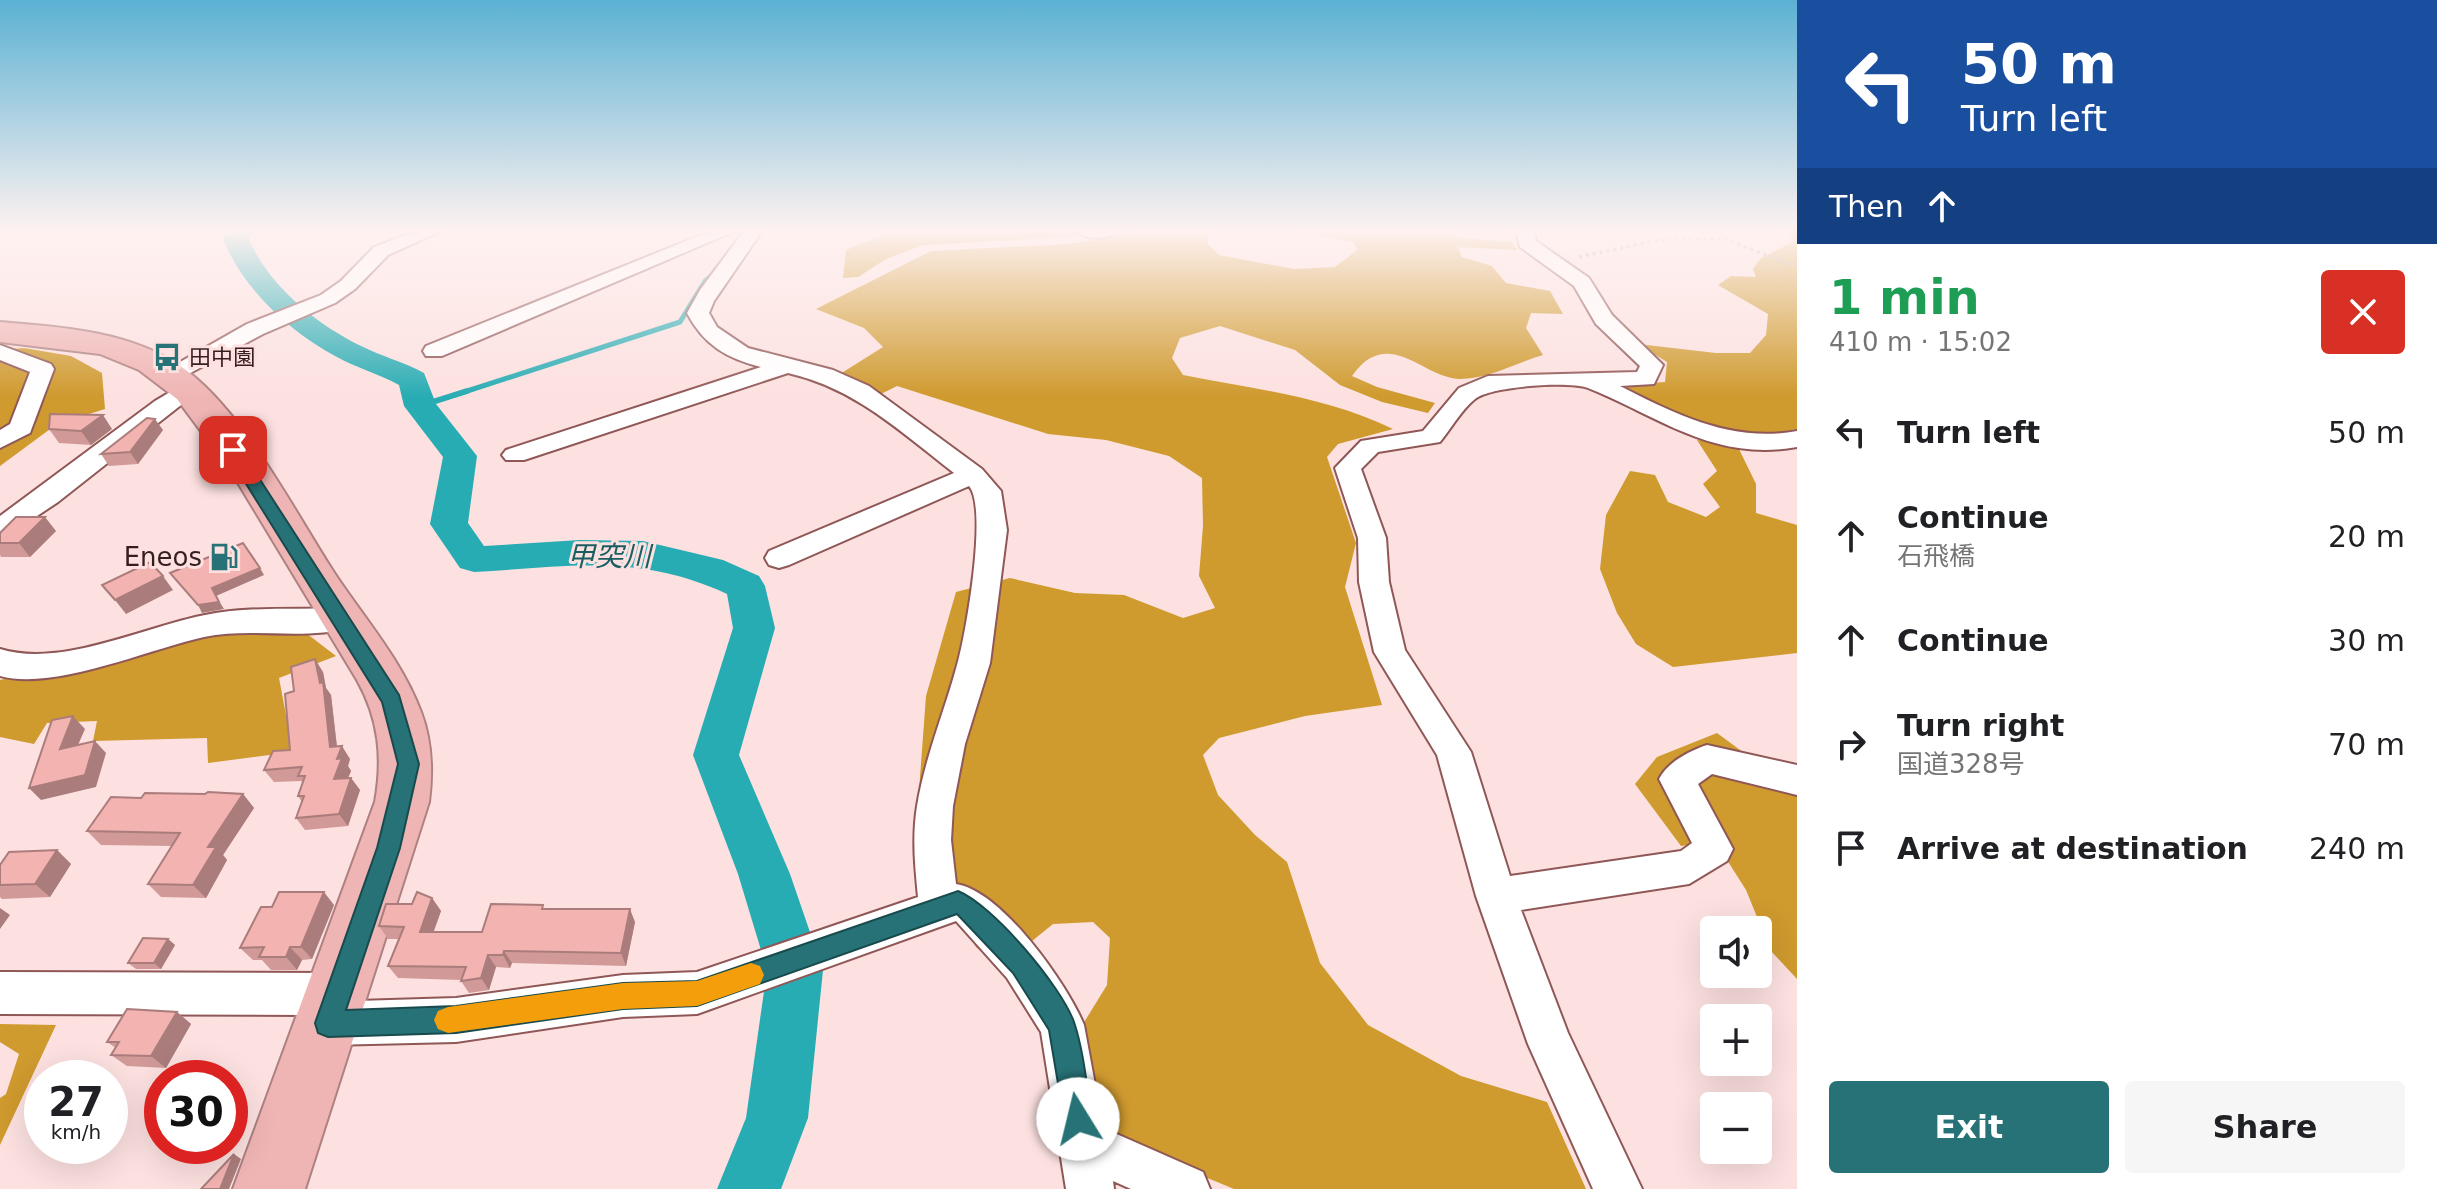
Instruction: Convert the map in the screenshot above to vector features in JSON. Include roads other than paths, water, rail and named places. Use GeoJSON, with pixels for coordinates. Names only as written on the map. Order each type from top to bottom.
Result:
{"type":"FeatureCollection","features":[{"type":"Feature","properties":{"kind":"highway"},"geometry":{"type":"LineString","coordinates":[[0,332],[99,344],[179,382],[218,426],[392,700],[408,764],[389,848],[269,1189]]}},
{"type":"Feature","properties":{"kind":"street"},"geometry":{"type":"LineString","coordinates":[[0,528],[43,501],[137,423],[179,382],[282,317],[312,306],[346,286]]}},
{"type":"Feature","properties":{"kind":"street"},"geometry":{"type":"LineString","coordinates":[[434,351],[591,286]]}},
{"type":"Feature","properties":{"kind":"street"},"geometry":{"type":"LineString","coordinates":[[710,286],[698,313],[703,327],[715,339],[783,367],[839,379],[864,393],[973,475],[988,491],[993,530],[974,663],[948,744],[935,806],[932,840],[939,910]]}},
{"type":"Feature","properties":{"kind":"street"},"geometry":{"type":"LineString","coordinates":[[1585,286],[1604,319],[1652,365],[1646,379],[1496,381],[1475,388],[1431,437],[1370,446],[1348,468],[1372,538],[1374,582],[1390,652],[1454,752],[1496,896],[1550,1044],[1618,1189]]}},
{"type":"Feature","properties":{"kind":"street"},"geometry":{"type":"LineString","coordinates":[[0,352],[43,369],[21,428],[0,440]]}},
{"type":"Feature","properties":{"kind":"street"},"geometry":{"type":"LineString","coordinates":[[515,455],[783,367]]}},
{"type":"Feature","properties":{"kind":"street"},"geometry":{"type":"LineString","coordinates":[[1592,381],[1649,411],[1730,438],[1761,445],[1797,439]]}},
{"type":"Feature","properties":{"kind":"street"},"geometry":{"type":"LineString","coordinates":[[779,558],[973,475]]}},
{"type":"Feature","properties":{"kind":"street"},"geometry":{"type":"LineString","coordinates":[[0,661],[5,666],[25,668],[85,658],[207,625],[341,619]]}},
{"type":"Feature","properties":{"kind":"street"},"geometry":{"type":"LineString","coordinates":[[1496,896],[1689,867],[1714,849],[1677,779],[1707,759],[1797,780]]}},
{"type":"Feature","properties":{"kind":"street"},"geometry":{"type":"LineString","coordinates":[[0,993],[333,1009],[456,1020],[623,996],[697,993],[958,902],[972,909],[1022,964],[1062,1025],[1090,1189]]}},
{"type":"Feature","properties":{"kind":"street"},"geometry":{"type":"LineString","coordinates":[[1082,1143],[1186,1189]]}},
{"type":"Feature","properties":{"kind":"waterway","name":"甲突川"},"geometry":{"type":"LineString","coordinates":[[266,286],[330,341],[413,380],[420,406],[460,456],[449,524],[474,559],[611,552],[643,554],[675,559],[745,586],[754,628],[716,755],[764,874],[795,970],[777,1118],[749,1189]]}},
{"type":"Feature","properties":{"kind":"waterway"},"geometry":{"type":"LineString","coordinates":[[461,393],[680,322],[702,286]]}},
{"type":"Feature","properties":{"kind":"waterway"},"geometry":{"type":"LineString","coordinates":[[420,406],[467,391]]}},
{"type":"Feature","properties":{"kind":"place","name":"田中園"},"geometry":{"type":"Point","coordinates":[167,357]}},
{"type":"Feature","properties":{"kind":"place","name":"Eneos"},"geometry":{"type":"Point","coordinates":[224,557]}}]}
